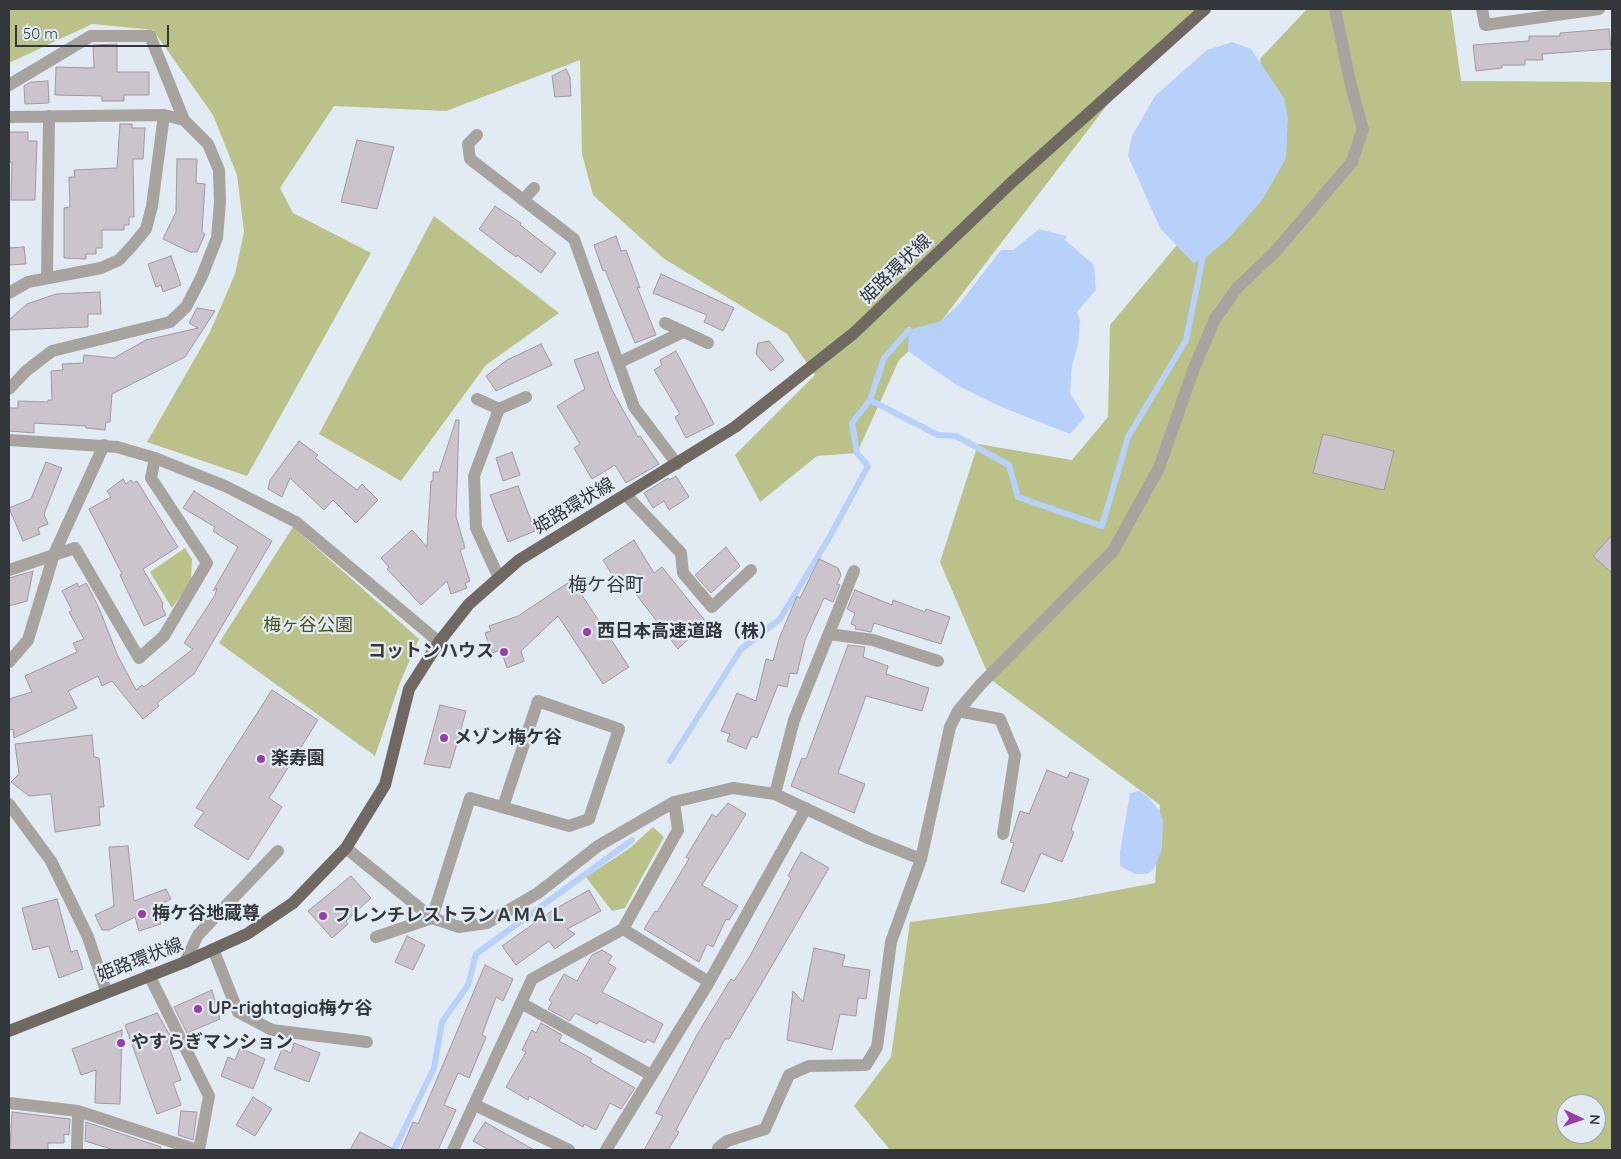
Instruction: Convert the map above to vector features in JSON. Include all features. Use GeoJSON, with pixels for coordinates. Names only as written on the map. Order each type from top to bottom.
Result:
{"type":"FeatureCollection","features":[{"type":"Feature","properties":{"kind":"main road","name":"姫路環状線"},"geometry":{"type":"LineString","coordinates":[[9,1031],[106,991],[185,962],[247,934],[293,903],[346,848],[385,786],[409,689],[439,642],[469,604],[519,560],[626,496],[735,427],[854,333],[1012,182],[1205,9]]}},
{"type":"Feature","properties":{"kind":"street"},"geometry":{"type":"LineString","coordinates":[[718,1150],[727,1141],[766,1129],[789,1075],[809,1066],[866,1065],[877,1048],[891,942],[921,860],[950,727],[958,711],[981,684],[1113,551],[1159,468],[1194,368],[1215,319],[1238,288],[1275,252],[1352,162],[1363,129],[1351,86],[1336,9]]}},
{"type":"Feature","properties":{"kind":"street"},"geometry":{"type":"LineString","coordinates":[[1482,9],[1485,25],[1599,9]]}},
{"type":"Feature","properties":{"kind":"street"},"geometry":{"type":"LineString","coordinates":[[9,85],[92,36],[150,36],[184,120],[208,144],[219,170],[220,202],[217,238],[202,276],[186,306],[170,322],[52,351],[26,371],[9,389]]}},
{"type":"Feature","properties":{"kind":"street"},"geometry":{"type":"LineString","coordinates":[[9,117],[164,114],[184,120]]}},
{"type":"Feature","properties":{"kind":"street"},"geometry":{"type":"LineString","coordinates":[[9,293],[28,282],[102,268],[119,260],[146,229],[158,169],[164,114]]}},
{"type":"Feature","properties":{"kind":"street"},"geometry":{"type":"LineString","coordinates":[[47,278],[49,116]]}},
{"type":"Feature","properties":{"kind":"street"},"geometry":{"type":"LineString","coordinates":[[477,135],[468,144],[470,159],[574,239],[634,407],[677,464]]}},
{"type":"Feature","properties":{"kind":"street"},"geometry":{"type":"LineString","coordinates":[[523,200],[534,188]]}},
{"type":"Feature","properties":{"kind":"street"},"geometry":{"type":"LineString","coordinates":[[665,323],[708,343]]}},
{"type":"Feature","properties":{"kind":"street"},"geometry":{"type":"LineString","coordinates":[[618,363],[683,332]]}},
{"type":"Feature","properties":{"kind":"street"},"geometry":{"type":"LineString","coordinates":[[498,578],[476,528],[474,476],[499,409],[526,397]]}},
{"type":"Feature","properties":{"kind":"street"},"geometry":{"type":"LineString","coordinates":[[477,399],[499,409]]}},
{"type":"Feature","properties":{"kind":"street"},"geometry":{"type":"LineString","coordinates":[[9,440],[104,445],[155,458],[225,486],[296,522],[439,642]]}},
{"type":"Feature","properties":{"kind":"street"},"geometry":{"type":"LineString","coordinates":[[9,662],[28,640],[54,554],[104,445]]}},
{"type":"Feature","properties":{"kind":"street"},"geometry":{"type":"LineString","coordinates":[[9,570],[75,548],[140,658],[164,636],[207,563],[151,478],[155,458]]}},
{"type":"Feature","properties":{"kind":"street"},"geometry":{"type":"LineString","coordinates":[[626,496],[681,553],[683,572],[712,607],[751,570]]}},
{"type":"Feature","properties":{"kind":"street"},"geometry":{"type":"LineString","coordinates":[[775,794],[794,720],[854,571]]}},
{"type":"Feature","properties":{"kind":"street"},"geometry":{"type":"LineString","coordinates":[[829,634],[873,640],[938,661]]}},
{"type":"Feature","properties":{"kind":"street"},"geometry":{"type":"LineString","coordinates":[[432,918],[470,798],[506,808],[569,826],[589,819],[619,729],[538,701],[503,808]]}},
{"type":"Feature","properties":{"kind":"street"},"geometry":{"type":"LineString","coordinates":[[958,711],[1000,719],[1015,755],[1003,834]]}},
{"type":"Feature","properties":{"kind":"street"},"geometry":{"type":"LineString","coordinates":[[346,848],[432,918],[459,927],[487,923],[538,893],[598,846],[674,802],[733,788],[775,794],[868,838],[921,860]]}},
{"type":"Feature","properties":{"kind":"street"},"geometry":{"type":"LineString","coordinates":[[454,1150],[532,979],[623,929],[678,830],[674,802]]}},
{"type":"Feature","properties":{"kind":"street"},"geometry":{"type":"LineString","coordinates":[[9,804],[51,861],[88,937],[106,991]]}},
{"type":"Feature","properties":{"kind":"street"},"geometry":{"type":"LineString","coordinates":[[606,1150],[709,982],[806,808]]}},
{"type":"Feature","properties":{"kind":"street"},"geometry":{"type":"LineString","coordinates":[[185,962],[198,935],[278,851]]}},
{"type":"Feature","properties":{"kind":"street"},"geometry":{"type":"LineString","coordinates":[[376,937],[432,918]]}},
{"type":"Feature","properties":{"kind":"street"},"geometry":{"type":"LineString","coordinates":[[623,929],[709,982]]}},
{"type":"Feature","properties":{"kind":"street"},"geometry":{"type":"LineString","coordinates":[[213,949],[238,1012],[272,1030],[367,1042]]}},
{"type":"Feature","properties":{"kind":"street"},"geometry":{"type":"LineString","coordinates":[[9,1102],[78,1111],[198,1150],[209,1096],[150,975]]}},
{"type":"Feature","properties":{"kind":"street"},"geometry":{"type":"LineString","coordinates":[[521,1003],[651,1075]]}},
{"type":"Feature","properties":{"kind":"street"},"geometry":{"type":"LineString","coordinates":[[475,1105],[569,1150]]}},
{"type":"Feature","properties":{"kind":"street"},"geometry":{"type":"LineString","coordinates":[[76,1150],[78,1111]]}},
{"type":"Feature","properties":{"kind":"green space"},"geometry":{"type":"Polygon","coordinates":[[[9,9],[1210,9],[1131,74],[942,320],[899,360],[857,453],[817,456],[760,502],[735,455],[815,375],[787,334],[663,258],[593,195],[582,154],[580,60],[446,111],[334,106],[280,188],[293,213],[371,253],[247,476],[147,442],[210,332],[235,274],[244,232],[237,175],[213,115],[153,30],[92,24],[9,63],[9,9]]]}},
{"type":"Feature","properties":{"kind":"green space"},"geometry":{"type":"Polygon","coordinates":[[[1307,9],[1451,9],[1461,81],[1612,82],[1612,1150],[890,1150],[854,1106],[891,1057],[910,922],[1049,903],[1155,883],[1160,805],[990,679],[940,562],[978,444],[1072,460],[1108,417],[1110,325],[1176,246],[1245,203],[1278,145],[1260,59],[1307,9]]]}},
{"type":"Feature","properties":{"kind":"green space"},"geometry":{"type":"Polygon","coordinates":[[[434,216],[559,313],[486,365],[401,481],[319,434],[434,216]]]}},
{"type":"Feature","properties":{"kind":"green space","name":"梅ヶ谷公園"},"geometry":{"type":"Polygon","coordinates":[[[293,527],[419,639],[399,685],[375,756],[219,643],[293,527]]]}},
{"type":"Feature","properties":{"kind":"green space"},"geometry":{"type":"Polygon","coordinates":[[[185,548],[192,559],[191,581],[172,608],[150,572],[185,548]]]}},
{"type":"Feature","properties":{"kind":"green space"},"geometry":{"type":"Polygon","coordinates":[[[653,827],[664,837],[625,908],[612,911],[586,877],[630,848],[653,827]]]}},
{"type":"Feature","properties":{"kind":"water"},"geometry":{"type":"Polygon","coordinates":[[[1233,42],[1251,49],[1284,98],[1288,118],[1286,158],[1263,199],[1229,238],[1204,259],[1193,263],[1160,228],[1128,156],[1132,136],[1155,96],[1207,50],[1233,42]]]}},
{"type":"Feature","properties":{"kind":"water"},"geometry":{"type":"Polygon","coordinates":[[[1039,229],[1067,236],[1065,240],[1094,265],[1096,290],[1077,312],[1080,321],[1078,345],[1072,365],[1070,393],[1085,417],[1070,434],[1002,407],[958,386],[908,351],[909,330],[941,321],[960,303],[1001,250],[1013,250],[1039,229]]]}},
{"type":"Feature","properties":{"kind":"water"},"geometry":{"type":"Polygon","coordinates":[[[1139,791],[1149,798],[1159,810],[1163,821],[1162,849],[1154,869],[1147,874],[1135,874],[1120,866],[1120,852],[1130,793],[1139,791]]]}},
{"type":"Feature","properties":{"kind":"building"},"geometry":{"type":"Polygon","coordinates":[[[1609,29],[1611,49],[1542,54],[1543,60],[1525,60],[1525,65],[1502,65],[1502,68],[1476,71],[1473,45],[1529,41],[1529,36],[1560,36],[1560,33],[1609,29]]]}},
{"type":"Feature","properties":{"kind":"building"},"geometry":{"type":"Polygon","coordinates":[[[117,44],[117,72],[149,72],[149,95],[124,95],[124,101],[102,101],[102,96],[55,95],[56,67],[94,68],[93,45],[117,44]]]}},
{"type":"Feature","properties":{"kind":"building"},"geometry":{"type":"Polygon","coordinates":[[[566,69],[570,77],[571,96],[555,97],[552,76],[566,69]]]}},
{"type":"Feature","properties":{"kind":"building"},"geometry":{"type":"Polygon","coordinates":[[[48,81],[49,103],[25,104],[24,86],[31,82],[48,81]]]}},
{"type":"Feature","properties":{"kind":"building"},"geometry":{"type":"Polygon","coordinates":[[[120,124],[132,124],[132,128],[145,128],[143,159],[133,159],[134,217],[129,217],[129,225],[124,225],[124,230],[102,230],[102,248],[96,248],[96,254],[86,254],[86,259],[64,258],[64,208],[70,207],[69,177],[75,177],[74,170],[117,168],[120,124]]]}},
{"type":"Feature","properties":{"kind":"building"},"geometry":{"type":"Polygon","coordinates":[[[9,132],[28,132],[28,141],[37,141],[35,200],[11,200],[12,162],[9,162],[9,132]]]}},
{"type":"Feature","properties":{"kind":"building"},"geometry":{"type":"Polygon","coordinates":[[[357,140],[394,147],[377,209],[341,202],[357,140]]]}},
{"type":"Feature","properties":{"kind":"building"},"geometry":{"type":"Polygon","coordinates":[[[177,159],[197,159],[196,183],[205,184],[202,232],[205,234],[197,252],[190,252],[163,239],[176,212],[177,159]]]}},
{"type":"Feature","properties":{"kind":"building"},"geometry":{"type":"Polygon","coordinates":[[[495,206],[521,223],[520,225],[556,253],[541,273],[479,229],[495,206]]]}},
{"type":"Feature","properties":{"kind":"building"},"geometry":{"type":"Polygon","coordinates":[[[616,236],[621,251],[626,250],[640,288],[637,287],[656,335],[635,343],[605,270],[603,271],[594,245],[616,236]]]}},
{"type":"Feature","properties":{"kind":"building"},"geometry":{"type":"Polygon","coordinates":[[[24,247],[26,264],[9,265],[9,248],[24,247]]]}},
{"type":"Feature","properties":{"kind":"building"},"geometry":{"type":"Polygon","coordinates":[[[171,256],[181,285],[163,292],[161,285],[156,287],[148,264],[171,256]]]}},
{"type":"Feature","properties":{"kind":"building"},"geometry":{"type":"Polygon","coordinates":[[[661,274],[734,308],[723,331],[704,322],[707,315],[653,293],[661,274]]]}},
{"type":"Feature","properties":{"kind":"building"},"geometry":{"type":"Polygon","coordinates":[[[100,292],[101,314],[88,314],[88,327],[9,330],[9,320],[27,304],[56,294],[100,292]]]}},
{"type":"Feature","properties":{"kind":"building"},"geometry":{"type":"Polygon","coordinates":[[[197,308],[215,311],[185,357],[112,394],[110,422],[106,422],[105,430],[86,428],[86,426],[34,423],[34,433],[9,431],[9,408],[18,408],[18,401],[48,402],[48,400],[52,400],[51,371],[63,370],[62,364],[83,363],[84,355],[114,358],[146,340],[198,328],[189,323],[197,308]]]}},
{"type":"Feature","properties":{"kind":"building"},"geometry":{"type":"Polygon","coordinates":[[[769,341],[784,360],[771,371],[756,354],[758,343],[769,341]]]}},
{"type":"Feature","properties":{"kind":"building"},"geometry":{"type":"Polygon","coordinates":[[[541,344],[552,365],[496,391],[486,376],[507,360],[541,344]]]}},
{"type":"Feature","properties":{"kind":"building"},"geometry":{"type":"Polygon","coordinates":[[[676,351],[714,424],[686,438],[675,417],[680,414],[654,370],[662,365],[660,360],[676,351]]]}},
{"type":"Feature","properties":{"kind":"building"},"geometry":{"type":"Polygon","coordinates":[[[598,352],[611,388],[638,437],[640,436],[659,464],[626,483],[615,465],[592,479],[574,448],[580,444],[557,406],[585,389],[574,360],[598,352]]]}},
{"type":"Feature","properties":{"kind":"building"},"geometry":{"type":"Polygon","coordinates":[[[456,420],[459,420],[456,516],[465,548],[460,550],[470,581],[465,583],[467,588],[451,594],[447,581],[421,605],[387,569],[389,567],[381,558],[412,530],[427,547],[433,472],[439,472],[456,420]]]}},
{"type":"Feature","properties":{"kind":"building"},"geometry":{"type":"Polygon","coordinates":[[[1323,434],[1394,451],[1384,490],[1313,473],[1323,434]]]}},
{"type":"Feature","properties":{"kind":"building"},"geometry":{"type":"Polygon","coordinates":[[[299,441],[318,455],[315,458],[357,490],[362,484],[378,500],[356,523],[333,500],[324,510],[290,478],[282,497],[268,489],[270,480],[299,441]]]}},
{"type":"Feature","properties":{"kind":"building"},"geometry":{"type":"Polygon","coordinates":[[[512,452],[520,475],[503,481],[496,458],[512,452]]]}},
{"type":"Feature","properties":{"kind":"building"},"geometry":{"type":"Polygon","coordinates":[[[46,462],[62,468],[44,514],[48,524],[38,528],[40,534],[23,541],[9,508],[31,499],[46,462]]]}},
{"type":"Feature","properties":{"kind":"building"},"geometry":{"type":"Polygon","coordinates":[[[676,476],[689,497],[669,510],[664,501],[653,508],[644,493],[668,478],[669,480],[676,476]]]}},
{"type":"Feature","properties":{"kind":"building"},"geometry":{"type":"Polygon","coordinates":[[[123,479],[126,484],[131,480],[133,483],[137,481],[178,547],[143,569],[163,603],[162,607],[166,615],[144,626],[120,575],[122,574],[89,509],[111,497],[107,491],[123,479]]]}},
{"type":"Feature","properties":{"kind":"building"},"geometry":{"type":"Polygon","coordinates":[[[518,486],[535,531],[508,542],[490,495],[518,486]]]}},
{"type":"Feature","properties":{"kind":"building"},"geometry":{"type":"Polygon","coordinates":[[[194,491],[272,541],[194,674],[157,703],[159,706],[143,719],[112,681],[102,686],[98,676],[68,691],[77,708],[14,738],[13,729],[9,730],[9,699],[32,692],[25,676],[77,652],[73,643],[84,639],[69,612],[72,610],[62,591],[77,583],[79,587],[86,583],[89,588],[117,654],[136,690],[142,685],[144,687],[193,649],[184,643],[215,595],[217,588],[213,591],[238,547],[213,531],[215,527],[183,508],[194,491]]]}},
{"type":"Feature","properties":{"kind":"building"},"geometry":{"type":"Polygon","coordinates":[[[1612,535],[1612,573],[1593,556],[1612,535]]]}},
{"type":"Feature","properties":{"kind":"building"},"geometry":{"type":"Polygon","coordinates":[[[634,540],[654,573],[662,567],[706,622],[678,649],[626,581],[619,586],[603,560],[634,540]]]}},
{"type":"Feature","properties":{"kind":"building"},"geometry":{"type":"Polygon","coordinates":[[[726,547],[740,566],[711,593],[695,575],[726,547]]]}},
{"type":"Feature","properties":{"kind":"building"},"geometry":{"type":"Polygon","coordinates":[[[819,559],[838,568],[841,575],[837,584],[840,585],[833,602],[824,598],[805,640],[797,674],[790,673],[787,687],[778,685],[757,738],[752,736],[746,749],[727,741],[730,734],[721,731],[737,693],[756,701],[766,659],[773,661],[779,639],[797,596],[800,598],[819,559]]]}},
{"type":"Feature","properties":{"kind":"building"},"geometry":{"type":"Polygon","coordinates":[[[33,571],[27,601],[9,606],[9,578],[33,571]]]}},
{"type":"Feature","properties":{"kind":"building"},"geometry":{"type":"Polygon","coordinates":[[[572,580],[629,667],[603,684],[558,616],[521,651],[524,661],[507,668],[501,650],[492,653],[485,633],[491,631],[489,626],[518,616],[572,580]]]}},
{"type":"Feature","properties":{"kind":"building"},"geometry":{"type":"Polygon","coordinates":[[[855,590],[892,605],[893,600],[925,612],[926,609],[950,617],[941,644],[874,623],[871,632],[855,629],[856,626],[851,624],[855,613],[847,609],[855,590]]]}},
{"type":"Feature","properties":{"kind":"building"},"geometry":{"type":"Polygon","coordinates":[[[848,645],[865,647],[863,657],[888,666],[886,674],[929,688],[922,711],[866,696],[838,773],[865,784],[854,813],[791,786],[802,758],[806,759],[848,645]]]}},
{"type":"Feature","properties":{"kind":"building","name":"楽寿園"},"geometry":{"type":"Polygon","coordinates":[[[272,690],[318,720],[269,798],[282,807],[248,860],[194,826],[204,812],[196,808],[272,690]]]}},
{"type":"Feature","properties":{"kind":"building","name":"メゾン梅ケ谷"},"geometry":{"type":"Polygon","coordinates":[[[440,705],[466,711],[450,768],[424,764],[440,705]]]}},
{"type":"Feature","properties":{"kind":"building"},"geometry":{"type":"Polygon","coordinates":[[[92,735],[94,757],[99,758],[104,807],[99,807],[100,825],[55,832],[51,794],[29,796],[11,782],[19,774],[15,744],[92,735]]]}},
{"type":"Feature","properties":{"kind":"building"},"geometry":{"type":"Polygon","coordinates":[[[1047,770],[1067,778],[1070,772],[1089,779],[1071,830],[1074,832],[1062,862],[1041,853],[1024,892],[1001,883],[1014,843],[1010,842],[1020,811],[1029,814],[1047,770]]]}},
{"type":"Feature","properties":{"kind":"building"},"geometry":{"type":"Polygon","coordinates":[[[728,803],[746,814],[702,885],[738,906],[729,920],[726,919],[713,947],[707,944],[699,962],[644,929],[655,911],[657,912],[689,859],[686,857],[712,814],[716,817],[728,803]]]}},
{"type":"Feature","properties":{"kind":"building"},"geometry":{"type":"Polygon","coordinates":[[[128,846],[134,901],[166,889],[171,899],[151,909],[156,908],[161,924],[139,931],[135,917],[109,930],[102,930],[95,915],[114,906],[109,847],[128,846]]]}},
{"type":"Feature","properties":{"kind":"building"},"geometry":{"type":"Polygon","coordinates":[[[801,852],[829,868],[729,1039],[725,1039],[676,1130],[679,1132],[668,1150],[644,1150],[663,1116],[656,1113],[698,1033],[731,979],[734,981],[750,956],[791,878],[788,876],[801,852]]]}},
{"type":"Feature","properties":{"kind":"building"},"geometry":{"type":"Polygon","coordinates":[[[351,876],[371,898],[346,921],[348,924],[332,938],[308,911],[351,876]]]}},
{"type":"Feature","properties":{"kind":"building"},"geometry":{"type":"Polygon","coordinates":[[[589,890],[601,911],[567,929],[575,934],[555,949],[549,941],[516,965],[502,946],[553,910],[589,890]]]}},
{"type":"Feature","properties":{"kind":"building"},"geometry":{"type":"Polygon","coordinates":[[[57,899],[71,952],[77,950],[83,969],[59,978],[49,946],[33,950],[22,908],[57,899]]]}},
{"type":"Feature","properties":{"kind":"building"},"geometry":{"type":"Polygon","coordinates":[[[407,936],[425,945],[413,970],[395,962],[407,936]]]}},
{"type":"Feature","properties":{"kind":"building"},"geometry":{"type":"Polygon","coordinates":[[[814,948],[845,955],[842,966],[870,970],[866,999],[858,998],[856,1016],[840,1014],[832,1050],[787,1040],[793,991],[803,1002],[814,948]]]}},
{"type":"Feature","properties":{"kind":"building"},"geometry":{"type":"Polygon","coordinates":[[[602,950],[612,956],[608,963],[616,968],[602,992],[663,1024],[654,1043],[647,1039],[645,1043],[599,1021],[597,1024],[575,1013],[570,1021],[548,1009],[552,1002],[549,1000],[564,974],[577,981],[592,955],[602,950]]]}},
{"type":"Feature","properties":{"kind":"building"},"geometry":{"type":"Polygon","coordinates":[[[485,965],[513,979],[503,1001],[496,997],[482,1035],[486,1037],[469,1078],[458,1073],[444,1105],[456,1110],[438,1150],[401,1150],[413,1122],[418,1124],[485,965]]]}},
{"type":"Feature","properties":{"kind":"building"},"geometry":{"type":"Polygon","coordinates":[[[212,990],[220,1019],[187,1033],[174,1007],[212,990]]]}},
{"type":"Feature","properties":{"kind":"building"},"geometry":{"type":"Polygon","coordinates":[[[157,1013],[172,1039],[167,1041],[181,1080],[173,1083],[181,1105],[157,1114],[125,1025],[157,1013]]]}},
{"type":"Feature","properties":{"kind":"building"},"geometry":{"type":"Polygon","coordinates":[[[541,1023],[562,1035],[559,1041],[592,1059],[590,1062],[635,1088],[621,1109],[610,1103],[596,1130],[584,1124],[583,1127],[529,1096],[528,1100],[506,1087],[526,1052],[522,1050],[532,1030],[536,1033],[541,1023]]]}},
{"type":"Feature","properties":{"kind":"building"},"geometry":{"type":"Polygon","coordinates":[[[122,1030],[120,1104],[95,1103],[96,1070],[81,1075],[72,1049],[122,1030]]]}},
{"type":"Feature","properties":{"kind":"building"},"geometry":{"type":"Polygon","coordinates":[[[294,1043],[320,1053],[309,1082],[274,1069],[282,1049],[291,1053],[294,1043]]]}},
{"type":"Feature","properties":{"kind":"building"},"geometry":{"type":"Polygon","coordinates":[[[240,1048],[265,1059],[253,1089],[221,1076],[228,1057],[235,1060],[240,1048]]]}},
{"type":"Feature","properties":{"kind":"building"},"geometry":{"type":"Polygon","coordinates":[[[253,1097],[272,1109],[255,1136],[236,1125],[253,1097]]]}},
{"type":"Feature","properties":{"kind":"building"},"geometry":{"type":"Polygon","coordinates":[[[181,1111],[197,1112],[193,1140],[178,1135],[181,1111]]]}},
{"type":"Feature","properties":{"kind":"building"},"geometry":{"type":"Polygon","coordinates":[[[12,1112],[70,1119],[69,1135],[64,1134],[64,1143],[48,1143],[48,1150],[10,1150],[12,1112]]]}},
{"type":"Feature","properties":{"kind":"building"},"geometry":{"type":"Polygon","coordinates":[[[86,1122],[161,1147],[161,1150],[114,1150],[85,1141],[86,1122]]]}},
{"type":"Feature","properties":{"kind":"building"},"geometry":{"type":"Polygon","coordinates":[[[485,1122],[534,1150],[489,1150],[473,1141],[485,1122]]]}},
{"type":"Feature","properties":{"kind":"building"},"geometry":{"type":"Polygon","coordinates":[[[360,1132],[395,1150],[350,1150],[360,1132]]]}},
{"type":"Feature","properties":{"kind":"waterway"},"geometry":{"type":"LineString","coordinates":[[870,400],[938,435],[956,436],[1009,465],[1018,497],[1102,526],[1128,437],[1186,340],[1204,252]]}},
{"type":"Feature","properties":{"kind":"waterway"},"geometry":{"type":"LineString","coordinates":[[670,761],[741,649],[780,619],[829,538],[868,466],[857,453],[852,423],[870,400],[884,358],[909,330]]}},
{"type":"Feature","properties":{"kind":"waterway"},"geometry":{"type":"LineString","coordinates":[[394,1150],[434,1068],[442,1022],[468,985],[476,954],[632,840]]}},
{"type":"Feature","properties":{"kind":"place","name":"西日本高速道路（株）"},"geometry":{"type":"Point","coordinates":[587,632]}},
{"type":"Feature","properties":{"kind":"place","name":"コットンハウス"},"geometry":{"type":"Point","coordinates":[504,652]}},
{"type":"Feature","properties":{"kind":"place","name":"メゾン梅ケ谷"},"geometry":{"type":"Point","coordinates":[444,738]}},
{"type":"Feature","properties":{"kind":"place","name":"楽寿園"},"geometry":{"type":"Point","coordinates":[261,759]}},
{"type":"Feature","properties":{"kind":"place","name":"梅ケ谷地蔵尊"},"geometry":{"type":"Point","coordinates":[142,914]}},
{"type":"Feature","properties":{"kind":"place","name":"フレンチレストランＡＭＡＬ"},"geometry":{"type":"Point","coordinates":[323,916]}},
{"type":"Feature","properties":{"kind":"place","name":"UP-rightagia梅ケ谷"},"geometry":{"type":"Point","coordinates":[198,1009]}},
{"type":"Feature","properties":{"kind":"place","name":"やすらぎマンション"},"geometry":{"type":"Point","coordinates":[121,1043]}},
{"type":"Feature","properties":{"kind":"district","name":"梅ケ谷町"},"geometry":{"type":"Point","coordinates":[606,585]}}]}
